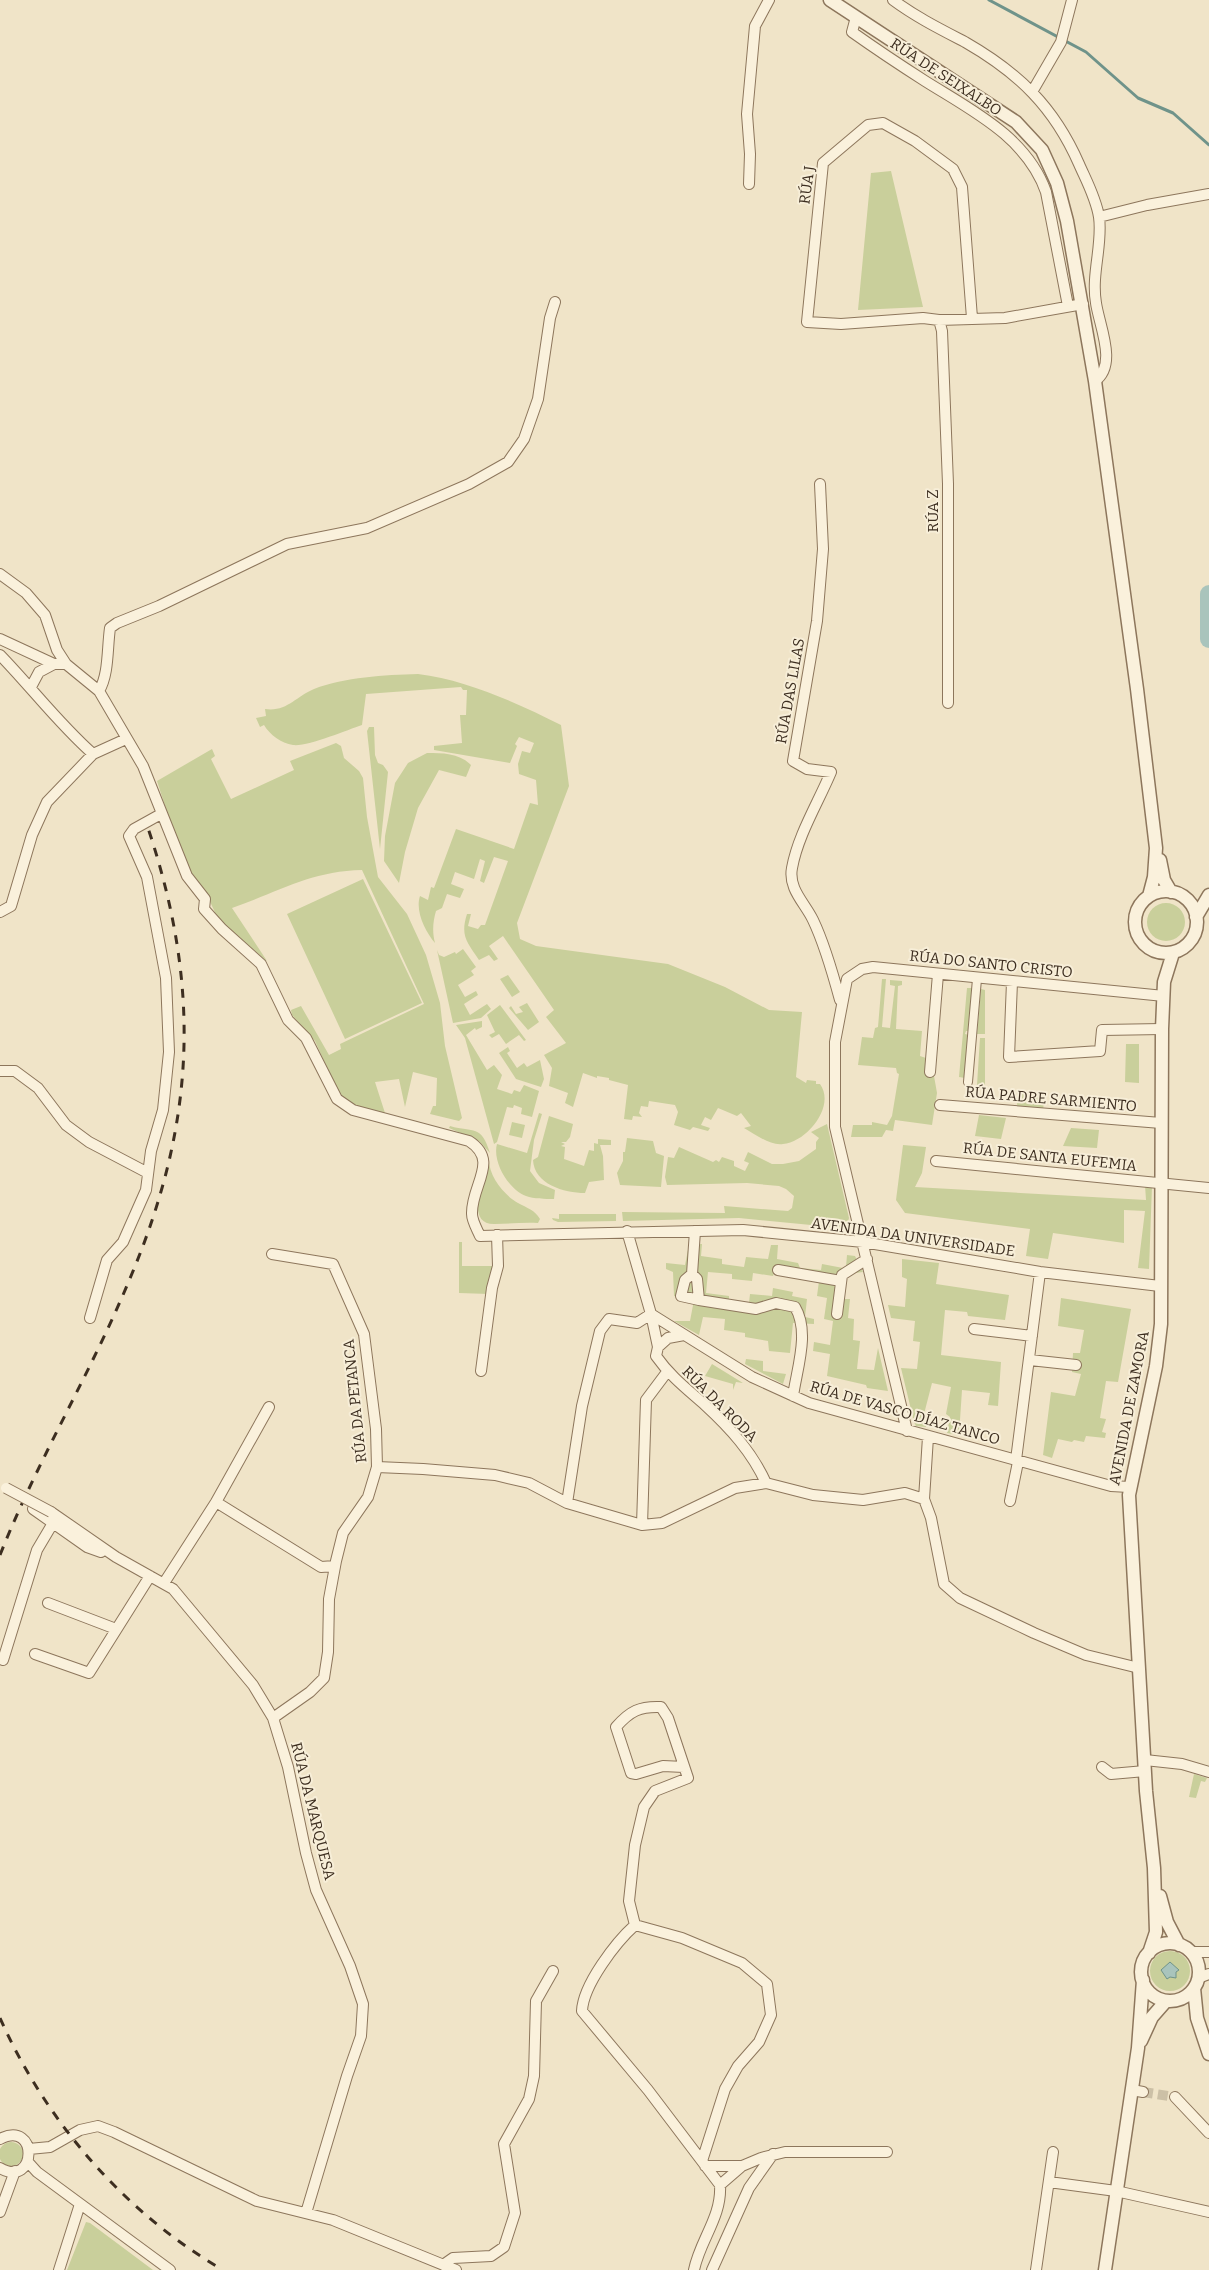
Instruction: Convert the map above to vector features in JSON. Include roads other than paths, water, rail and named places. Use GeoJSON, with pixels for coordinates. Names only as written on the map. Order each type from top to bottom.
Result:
{"type":"FeatureCollection","features":[{"type":"Feature","properties":{"kind":"street"},"geometry":{"type":"LineString","coordinates":[[749,184],[750,154],[747,114],[755,26],[769,0]]}},
{"type":"Feature","properties":{"kind":"street"},"geometry":{"type":"LineString","coordinates":[[830,0],[1001,112],[1034,140],[1048,160],[1063,201],[1083,304],[1095,381],[1156,848],[1164,880],[1172,892]]}},
{"type":"Feature","properties":{"kind":"street"},"geometry":{"type":"LineString","coordinates":[[893,0],[930,24],[981,52],[1032,92],[1054,117],[1069,144],[1090,188],[1099,217],[1094,293],[1107,366],[1101,376],[1095,381]]}},
{"type":"Feature","properties":{"kind":"street"},"geometry":{"type":"LineString","coordinates":[[1032,92],[1061,42],[1072,0]]}},
{"type":"Feature","properties":{"kind":"street","name":"RÚA DE SEIXALBO"},"geometry":{"type":"LineString","coordinates":[[856,17],[852,32],[991,122],[1031,162],[1046,192],[1068,306]]}},
{"type":"Feature","properties":{"kind":"street","name":"RÚA J"},"geometry":{"type":"LineString","coordinates":[[972,318],[962,187],[953,169],[916,142],[883,123],[868,125],[823,163],[807,322],[841,324],[923,318],[939,320],[1005,318],[1083,304]]}},
{"type":"Feature","properties":{"kind":"street"},"geometry":{"type":"LineString","coordinates":[[1099,217],[1147,204],[1209,194]]}},
{"type":"Feature","properties":{"kind":"street"},"geometry":{"type":"LineString","coordinates":[[99,691],[106,679],[106,656],[110,628],[117,622],[159,606],[287,544],[366,528],[469,484],[508,462],[524,439],[538,400],[550,318],[555,302]]}},
{"type":"Feature","properties":{"kind":"street","name":"RÚA Z"},"geometry":{"type":"LineString","coordinates":[[939,320],[942,331],[948,484],[948,703]]}},
{"type":"Feature","properties":{"kind":"street","name":"RÚA DAS LILAS"},"geometry":{"type":"LineString","coordinates":[[820,484],[823,548],[817,621],[793,761],[807,769],[831,772],[804,833],[792,870],[796,894],[813,920],[834,974],[841,1006]]}},
{"type":"Feature","properties":{"kind":"street"},"geometry":{"type":"LineString","coordinates":[[0,574],[26,593],[45,615],[57,650],[66,664],[99,691],[143,766],[160,814],[134,829],[129,836],[147,877],[166,978],[169,1052],[163,1110],[151,1151],[146,1190],[123,1242],[107,1260],[90,1318]]}},
{"type":"Feature","properties":{"kind":"street"},"geometry":{"type":"LineString","coordinates":[[0,639],[54,664],[66,664]]}},
{"type":"Feature","properties":{"kind":"street"},"geometry":{"type":"LineString","coordinates":[[0,655],[31,687],[72,736],[93,754]]}},
{"type":"Feature","properties":{"kind":"street"},"geometry":{"type":"LineString","coordinates":[[31,687],[39,672],[54,664]]}},
{"type":"Feature","properties":{"kind":"street"},"geometry":{"type":"LineString","coordinates":[[0,912],[11,906],[32,835],[47,802],[93,754],[126,739]]}},
{"type":"Feature","properties":{"kind":"street","name":"AVENIDA DA UNIVERSIDADE"},"geometry":{"type":"LineString","coordinates":[[160,814],[187,876],[205,899],[204,909],[222,929],[261,964],[288,1020],[306,1038],[337,1099],[353,1110],[469,1141],[480,1148],[485,1162],[472,1216],[480,1236],[627,1231],[743,1230],[863,1242],[1040,1272],[1160,1286]]}},
{"type":"Feature","properties":{"kind":"street","name":"AVENIDA DE ZAMORA"},"geometry":{"type":"LineString","coordinates":[[1149,1953],[1156,1932],[1154,1868],[1145,1765],[1129,1487],[1159,1347],[1164,982],[1158,961],[1152,950],[1140,937],[1136,926],[1138,910],[1149,896],[1154,877],[1156,848]]}},
{"type":"Feature","properties":{"kind":"street"},"geometry":{"type":"LineString","coordinates":[[1187,900],[1209,889]]}},
{"type":"Feature","properties":{"kind":"street"},"geometry":{"type":"LineString","coordinates":[[1149,896],[1160,892],[1172,892],[1187,900],[1196,917],[1196,932],[1183,948],[1173,952],[1160,953],[1152,950]]}},
{"type":"Feature","properties":{"kind":"street"},"geometry":{"type":"LineString","coordinates":[[1196,917],[1209,895]]}},
{"type":"Feature","properties":{"kind":"street","name":"AVENIDA DE ZAMORA"},"geometry":{"type":"LineString","coordinates":[[1164,982],[1173,952]]}},
{"type":"Feature","properties":{"kind":"street","name":"RÚA DO SANTO CRISTO"},"geometry":{"type":"LineString","coordinates":[[841,1006],[847,979],[862,969],[873,968],[1164,996]]}},
{"type":"Feature","properties":{"kind":"street"},"geometry":{"type":"LineString","coordinates":[[930,1072],[938,974]]}},
{"type":"Feature","properties":{"kind":"street"},"geometry":{"type":"LineString","coordinates":[[968,1082],[977,979]]}},
{"type":"Feature","properties":{"kind":"street"},"geometry":{"type":"LineString","coordinates":[[1012,982],[1009,1056],[1100,1051],[1102,1030],[1162,1029]]}},
{"type":"Feature","properties":{"kind":"street"},"geometry":{"type":"LineString","coordinates":[[841,1006],[834,1068],[835,1127],[907,1431]]}},
{"type":"Feature","properties":{"kind":"street"},"geometry":{"type":"LineString","coordinates":[[0,1071],[15,1071],[38,1088],[66,1125],[89,1142],[127,1160],[148,1173]]}},
{"type":"Feature","properties":{"kind":"street","name":"RÚA PADRE SARMIENTO"},"geometry":{"type":"LineString","coordinates":[[940,1105],[1161,1123]]}},
{"type":"Feature","properties":{"kind":"street","name":"RÚA DE SANTA EUFEMIA"},"geometry":{"type":"LineString","coordinates":[[936,1161],[1209,1188]]}},
{"type":"Feature","properties":{"kind":"street"},"geometry":{"type":"LineString","coordinates":[[568,1502],[582,1406],[600,1331],[609,1319],[636,1323],[651,1314],[627,1231]]}},
{"type":"Feature","properties":{"kind":"street"},"geometry":{"type":"LineString","coordinates":[[695,1231],[692,1274],[685,1280],[680,1296],[756,1309],[776,1303],[795,1307],[801,1316],[803,1330],[793,1396]]}},
{"type":"Feature","properties":{"kind":"street"},"geometry":{"type":"LineString","coordinates":[[481,1371],[492,1288],[498,1266],[497,1236]]}},
{"type":"Feature","properties":{"kind":"street","name":"RÚA DA PETANCA"},"geometry":{"type":"LineString","coordinates":[[272,1254],[333,1264],[364,1334],[376,1429],[377,1467],[368,1497],[343,1533],[329,1599],[328,1652],[324,1678],[310,1692],[273,1718]]}},
{"type":"Feature","properties":{"kind":"street"},"geometry":{"type":"LineString","coordinates":[[837,1314],[842,1275],[868,1260]]}},
{"type":"Feature","properties":{"kind":"street"},"geometry":{"type":"LineString","coordinates":[[778,1270],[841,1281]]}},
{"type":"Feature","properties":{"kind":"street"},"geometry":{"type":"LineString","coordinates":[[1010,1501],[1017,1461],[1040,1272]]}},
{"type":"Feature","properties":{"kind":"street"},"geometry":{"type":"LineString","coordinates":[[692,1274],[697,1279],[699,1300]]}},
{"type":"Feature","properties":{"kind":"street","name":"RÚA DE VASCO DÍAZ TANCO"},"geometry":{"type":"LineString","coordinates":[[651,1314],[752,1377],[809,1403],[1111,1486],[1129,1487]]}},
{"type":"Feature","properties":{"kind":"street","name":"RÚA DA RODA"},"geometry":{"type":"LineString","coordinates":[[651,1314],[658,1347],[656,1356],[667,1372],[731,1432],[756,1461],[766,1483]]}},
{"type":"Feature","properties":{"kind":"street"},"geometry":{"type":"LineString","coordinates":[[974,1330],[1032,1336]]}},
{"type":"Feature","properties":{"kind":"street"},"geometry":{"type":"LineString","coordinates":[[658,1347],[668,1338],[684,1335]]}},
{"type":"Feature","properties":{"kind":"street"},"geometry":{"type":"LineString","coordinates":[[1030,1360],[1076,1364]]}},
{"type":"Feature","properties":{"kind":"street","name":"RÚA DA RODA"},"geometry":{"type":"LineString","coordinates":[[642,1525],[646,1400],[667,1372]]}},
{"type":"Feature","properties":{"kind":"street"},"geometry":{"type":"LineString","coordinates":[[164,1583],[216,1502],[268,1407]]}},
{"type":"Feature","properties":{"kind":"street"},"geometry":{"type":"LineString","coordinates":[[928,1437],[924,1499],[931,1518],[944,1584],[960,1598],[1086,1655],[1139,1668]]}},
{"type":"Feature","properties":{"kind":"street"},"geometry":{"type":"LineString","coordinates":[[377,1467],[423,1468],[495,1476],[529,1483],[568,1502],[642,1525],[662,1523],[735,1488],[766,1483],[814,1495],[863,1500],[905,1493],[924,1499]]}},
{"type":"Feature","properties":{"kind":"street","name":"RÚA DA MARQUESA"},"geometry":{"type":"LineString","coordinates":[[3,1487],[51,1512],[116,1558],[173,1589],[253,1685],[273,1718],[288,1767],[306,1853],[316,1890],[350,1966],[363,2004],[361,2036],[347,2076],[306,2214]]}},
{"type":"Feature","properties":{"kind":"street"},"geometry":{"type":"LineString","coordinates":[[216,1502],[321,1567],[335,1566]]}},
{"type":"Feature","properties":{"kind":"street","name":"RÚA DA MARQUESA"},"geometry":{"type":"LineString","coordinates":[[32,1509],[86,1547],[116,1558]]}},
{"type":"Feature","properties":{"kind":"street"},"geometry":{"type":"LineString","coordinates":[[3,1660],[37,1550],[53,1523]]}},
{"type":"Feature","properties":{"kind":"street"},"geometry":{"type":"LineString","coordinates":[[35,1654],[89,1673],[150,1576]]}},
{"type":"Feature","properties":{"kind":"street"},"geometry":{"type":"LineString","coordinates":[[48,1603],[116,1629]]}},
{"type":"Feature","properties":{"kind":"street"},"geometry":{"type":"LineString","coordinates":[[635,1925],[629,1901],[635,1845],[644,1808],[655,1791],[688,1778],[668,1718],[661,1707],[647,1707],[627,1714],[616,1727],[630,1773],[636,1774],[663,1766],[684,1767]]}},
{"type":"Feature","properties":{"kind":"street"},"geometry":{"type":"LineString","coordinates":[[1102,1767],[1111,1774],[1145,1765],[1173,1762],[1209,1772]]}},
{"type":"Feature","properties":{"kind":"street","name":"AVENIDA DE ZAMORA"},"geometry":{"type":"LineString","coordinates":[[1154,1868],[1165,1915],[1179,1945]]}},
{"type":"Feature","properties":{"kind":"street"},"geometry":{"type":"LineString","coordinates":[[635,1925],[682,1938],[742,1963],[767,1984],[771,2015],[759,2042],[738,2066],[725,2089],[703,2163]]}},
{"type":"Feature","properties":{"kind":"street"},"geometry":{"type":"LineString","coordinates":[[635,1925],[623,1936],[604,1964],[583,2000],[582,2011],[648,2090],[720,2185],[721,2200],[694,2270]]}},
{"type":"Feature","properties":{"kind":"street"},"geometry":{"type":"LineString","coordinates":[[1105,2270],[1116,2192],[1138,2091],[1142,1966],[1149,1953],[1160,1945],[1179,1945],[1190,1952],[1198,1967],[1200,1980],[1197,2018],[1209,2054]]}},
{"type":"Feature","properties":{"kind":"street"},"geometry":{"type":"LineString","coordinates":[[1190,1952],[1209,1952]]}},
{"type":"Feature","properties":{"kind":"street"},"geometry":{"type":"LineString","coordinates":[[443,2265],[453,2258],[491,2256],[504,2247],[515,2213],[504,2144],[529,2099],[534,2076],[536,2001],[552,1971]]}},
{"type":"Feature","properties":{"kind":"street"},"geometry":{"type":"LineString","coordinates":[[1142,1980],[1153,1996],[1171,2000],[1197,2018]]}},
{"type":"Feature","properties":{"kind":"street"},"geometry":{"type":"LineString","coordinates":[[1138,2048],[1152,2017],[1171,2000],[1188,1994],[1200,1980]]}},
{"type":"Feature","properties":{"kind":"street"},"geometry":{"type":"LineString","coordinates":[[1175,2097],[1209,2132]]}},
{"type":"Feature","properties":{"kind":"street"},"geometry":{"type":"LineString","coordinates":[[29,2149],[50,2147],[80,2130],[98,2126],[257,2201],[333,2220],[456,2270]]}},
{"type":"Feature","properties":{"kind":"street"},"geometry":{"type":"LineString","coordinates":[[0,2138],[14,2135],[26,2143],[29,2149],[28,2162],[37,2172],[170,2270]]}},
{"type":"Feature","properties":{"kind":"street"},"geometry":{"type":"LineString","coordinates":[[720,2185],[742,2166],[773,2154],[887,2152]]}},
{"type":"Feature","properties":{"kind":"street"},"geometry":{"type":"LineString","coordinates":[[1036,2270],[1054,2152]]}},
{"type":"Feature","properties":{"kind":"street"},"geometry":{"type":"LineString","coordinates":[[712,2270],[748,2188],[773,2154]]}},
{"type":"Feature","properties":{"kind":"street"},"geometry":{"type":"LineString","coordinates":[[0,2212],[15,2172],[28,2162]]}},
{"type":"Feature","properties":{"kind":"street"},"geometry":{"type":"LineString","coordinates":[[703,2163],[742,2166]]}},
{"type":"Feature","properties":{"kind":"street"},"geometry":{"type":"LineString","coordinates":[[0,2168],[8,2172],[15,2172]]}},
{"type":"Feature","properties":{"kind":"street"},"geometry":{"type":"LineString","coordinates":[[1049,2182],[1116,2192],[1209,2212]]}},
{"type":"Feature","properties":{"kind":"street"},"geometry":{"type":"LineString","coordinates":[[59,2270],[80,2204]]}},
{"type":"Feature","properties":{"kind":"water"},"geometry":{"type":"Polygon","coordinates":[[[1170,1962],[1179,1970],[1176,1972],[1176,1978],[1170,1977],[1167,1979],[1161,1970],[1170,1962]]]}},
{"type":"Feature","properties":{"kind":"waterway"},"geometry":{"type":"LineString","coordinates":[[989,0],[1086,52],[1138,98],[1173,113],[1209,145]]}},
{"type":"Feature","properties":{"kind":"waterway"},"geometry":{"type":"LineString","coordinates":[[1209,594],[1209,639]]}},
{"type":"Feature","properties":{"kind":"tunnel"},"geometry":{"type":"LineString","coordinates":[[1143,2092],[1175,2097]]}},
{"type":"Feature","properties":{"kind":"railway"},"geometry":{"type":"LineString","coordinates":[[0,1555],[31,1484],[116,1311],[153,1219],[169,1163],[179,1108],[184,1054],[183,999],[177,943],[165,887],[148,828]]}},
{"type":"Feature","properties":{"kind":"railway"},"geometry":{"type":"LineString","coordinates":[[0,2018],[40,2093],[92,2162],[153,2221],[187,2247],[223,2270]]}}]}
